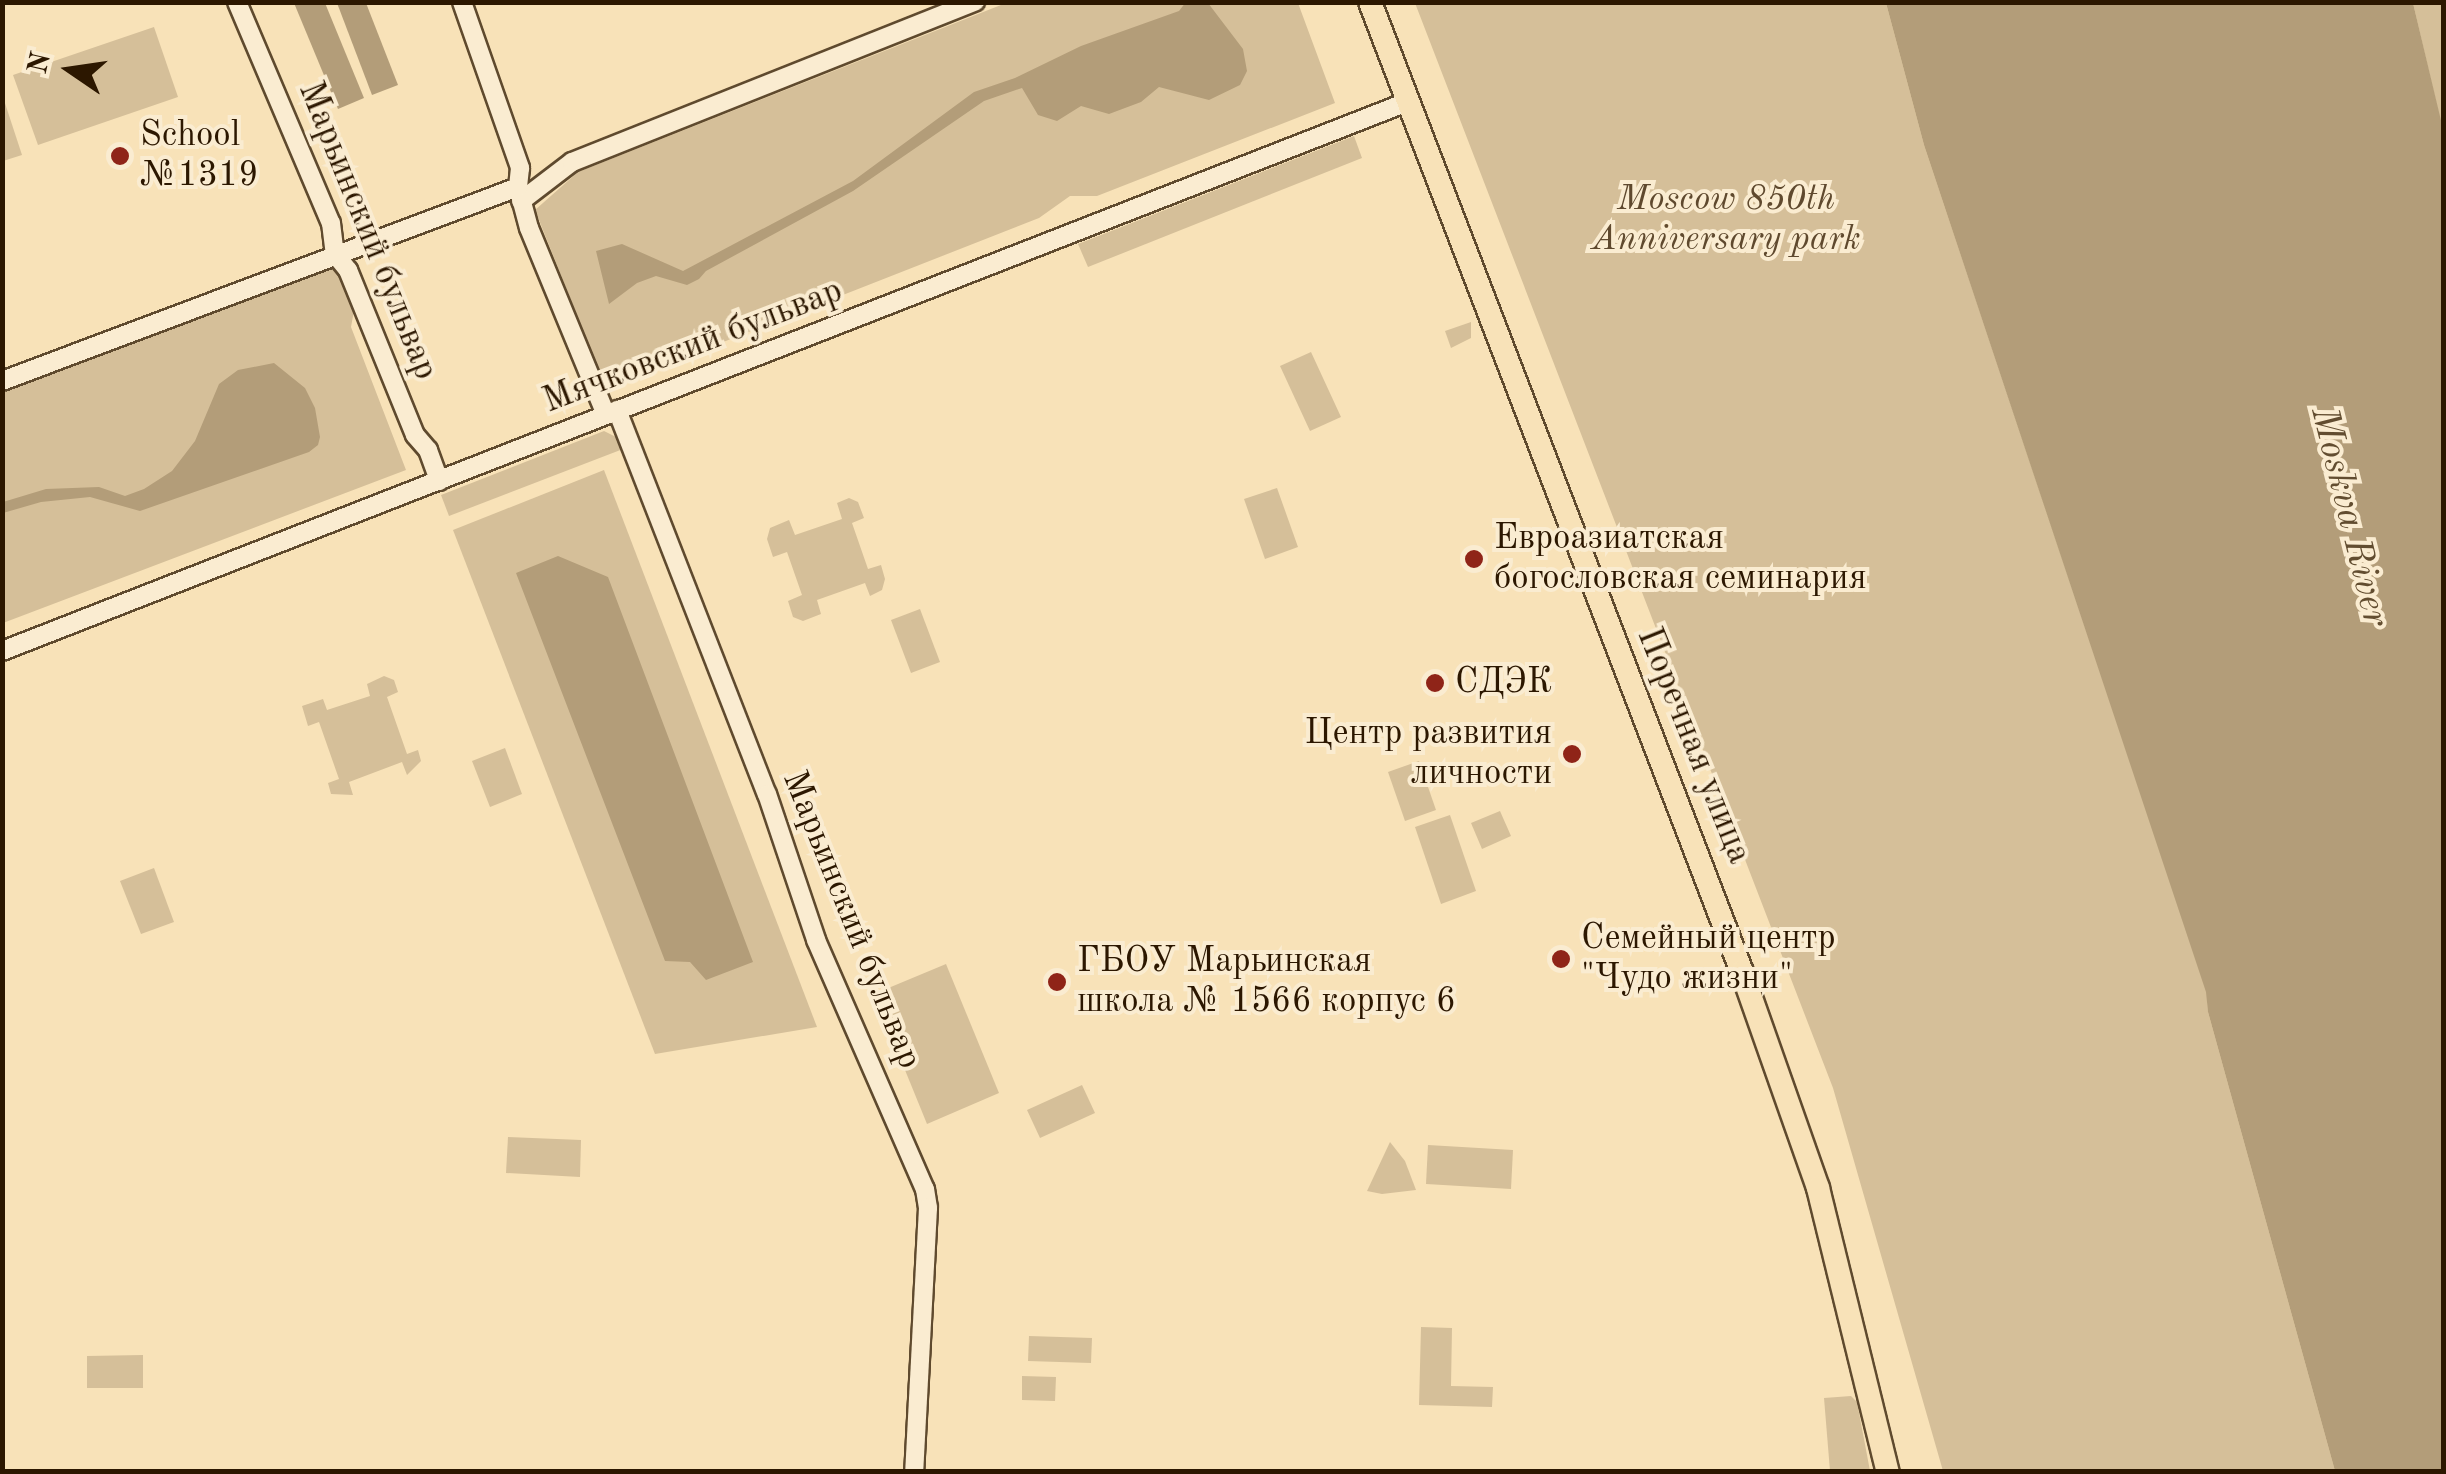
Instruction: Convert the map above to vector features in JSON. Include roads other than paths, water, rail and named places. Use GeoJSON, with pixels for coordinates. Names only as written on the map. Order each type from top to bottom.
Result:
{"type":"FeatureCollection","features":[{"type":"Feature","properties":{"kind":"main road","name":"Поречная улица"},"geometry":{"type":"LineString","coordinates":[[1370,2],[1708,878],[1800,1137],[1858,1335],[1888,1472]]}},
{"type":"Feature","properties":{"kind":"street","name":"Марьинский бульвар"},"geometry":{"type":"LineString","coordinates":[[237,2],[331,223],[335,254],[348,270],[415,435],[428,450],[439,481]]}},
{"type":"Feature","properties":{"kind":"street","name":"Марьинский бульвар"},"geometry":{"type":"LineString","coordinates":[[462,2],[520,168],[520,194],[766,794],[816,940],[925,1189],[928,1208],[914,1472]]}},
{"type":"Feature","properties":{"kind":"street"},"geometry":{"type":"LineString","coordinates":[[2,381],[335,254],[520,194],[572,162],[975,2]]}},
{"type":"Feature","properties":{"kind":"street","name":"Мячковский бульвар"},"geometry":{"type":"LineString","coordinates":[[2,651],[1407,102]]}},
{"type":"Feature","properties":{"kind":"water"},"geometry":{"type":"Polygon","coordinates":[[[1186,2],[1208,3],[1243,49],[1247,71],[1240,85],[1209,100],[1159,87],[1141,102],[1109,114],[1081,106],[1057,121],[1038,115],[1022,88],[984,101],[853,191],[706,271],[699,279],[687,285],[656,276],[637,283],[609,304],[596,251],[622,244],[683,271],[853,181],[974,92],[1015,78],[1081,46],[1179,11],[1186,2]]]}},
{"type":"Feature","properties":{"kind":"water"},"geometry":{"type":"Polygon","coordinates":[[[294,3],[325,3],[364,98],[338,109],[294,3]]]}},
{"type":"Feature","properties":{"kind":"water"},"geometry":{"type":"Polygon","coordinates":[[[337,3],[366,3],[398,85],[372,95],[337,3]]]}},
{"type":"Feature","properties":{"kind":"water","name":"Moskva River"},"geometry":{"type":"Polygon","coordinates":[[[1886,3],[2413,3],[2444,133],[2443,1471],[2335,1471],[2208,1012],[2206,992],[1924,145],[1886,3]]]}},
{"type":"Feature","properties":{"kind":"water"},"geometry":{"type":"Polygon","coordinates":[[[274,363],[305,388],[315,408],[320,437],[318,445],[309,452],[140,511],[90,497],[41,502],[3,513],[3,502],[46,489],[99,487],[125,496],[144,489],[172,471],[195,441],[219,384],[238,370],[274,363]]]}},
{"type":"Feature","properties":{"kind":"water"},"geometry":{"type":"Polygon","coordinates":[[[558,556],[608,577],[753,962],[706,980],[690,962],[665,961],[516,573],[558,556]]]}},
{"type":"Feature","properties":{"kind":"place","name":"School №1319"},"geometry":{"type":"Point","coordinates":[120,156]}},
{"type":"Feature","properties":{"kind":"place","name":"Евроазиатская богословская семинария"},"geometry":{"type":"Point","coordinates":[1474,559]}},
{"type":"Feature","properties":{"kind":"place","name":"СДЭК"},"geometry":{"type":"Point","coordinates":[1435,683]}},
{"type":"Feature","properties":{"kind":"place","name":"Центр развития личности"},"geometry":{"type":"Point","coordinates":[1572,754]}},
{"type":"Feature","properties":{"kind":"place","name":"Семейный центр \"Чудо жизни\""},"geometry":{"type":"Point","coordinates":[1561,959]}},
{"type":"Feature","properties":{"kind":"place","name":"ГБОУ Марьинская школа № 1566 корпус 6"},"geometry":{"type":"Point","coordinates":[1057,982]}},
{"type":"Feature","properties":{"kind":"park label","name":"Moscow 850th Anniversary park"},"geometry":{"type":"Point","coordinates":[1726,220]}}]}
